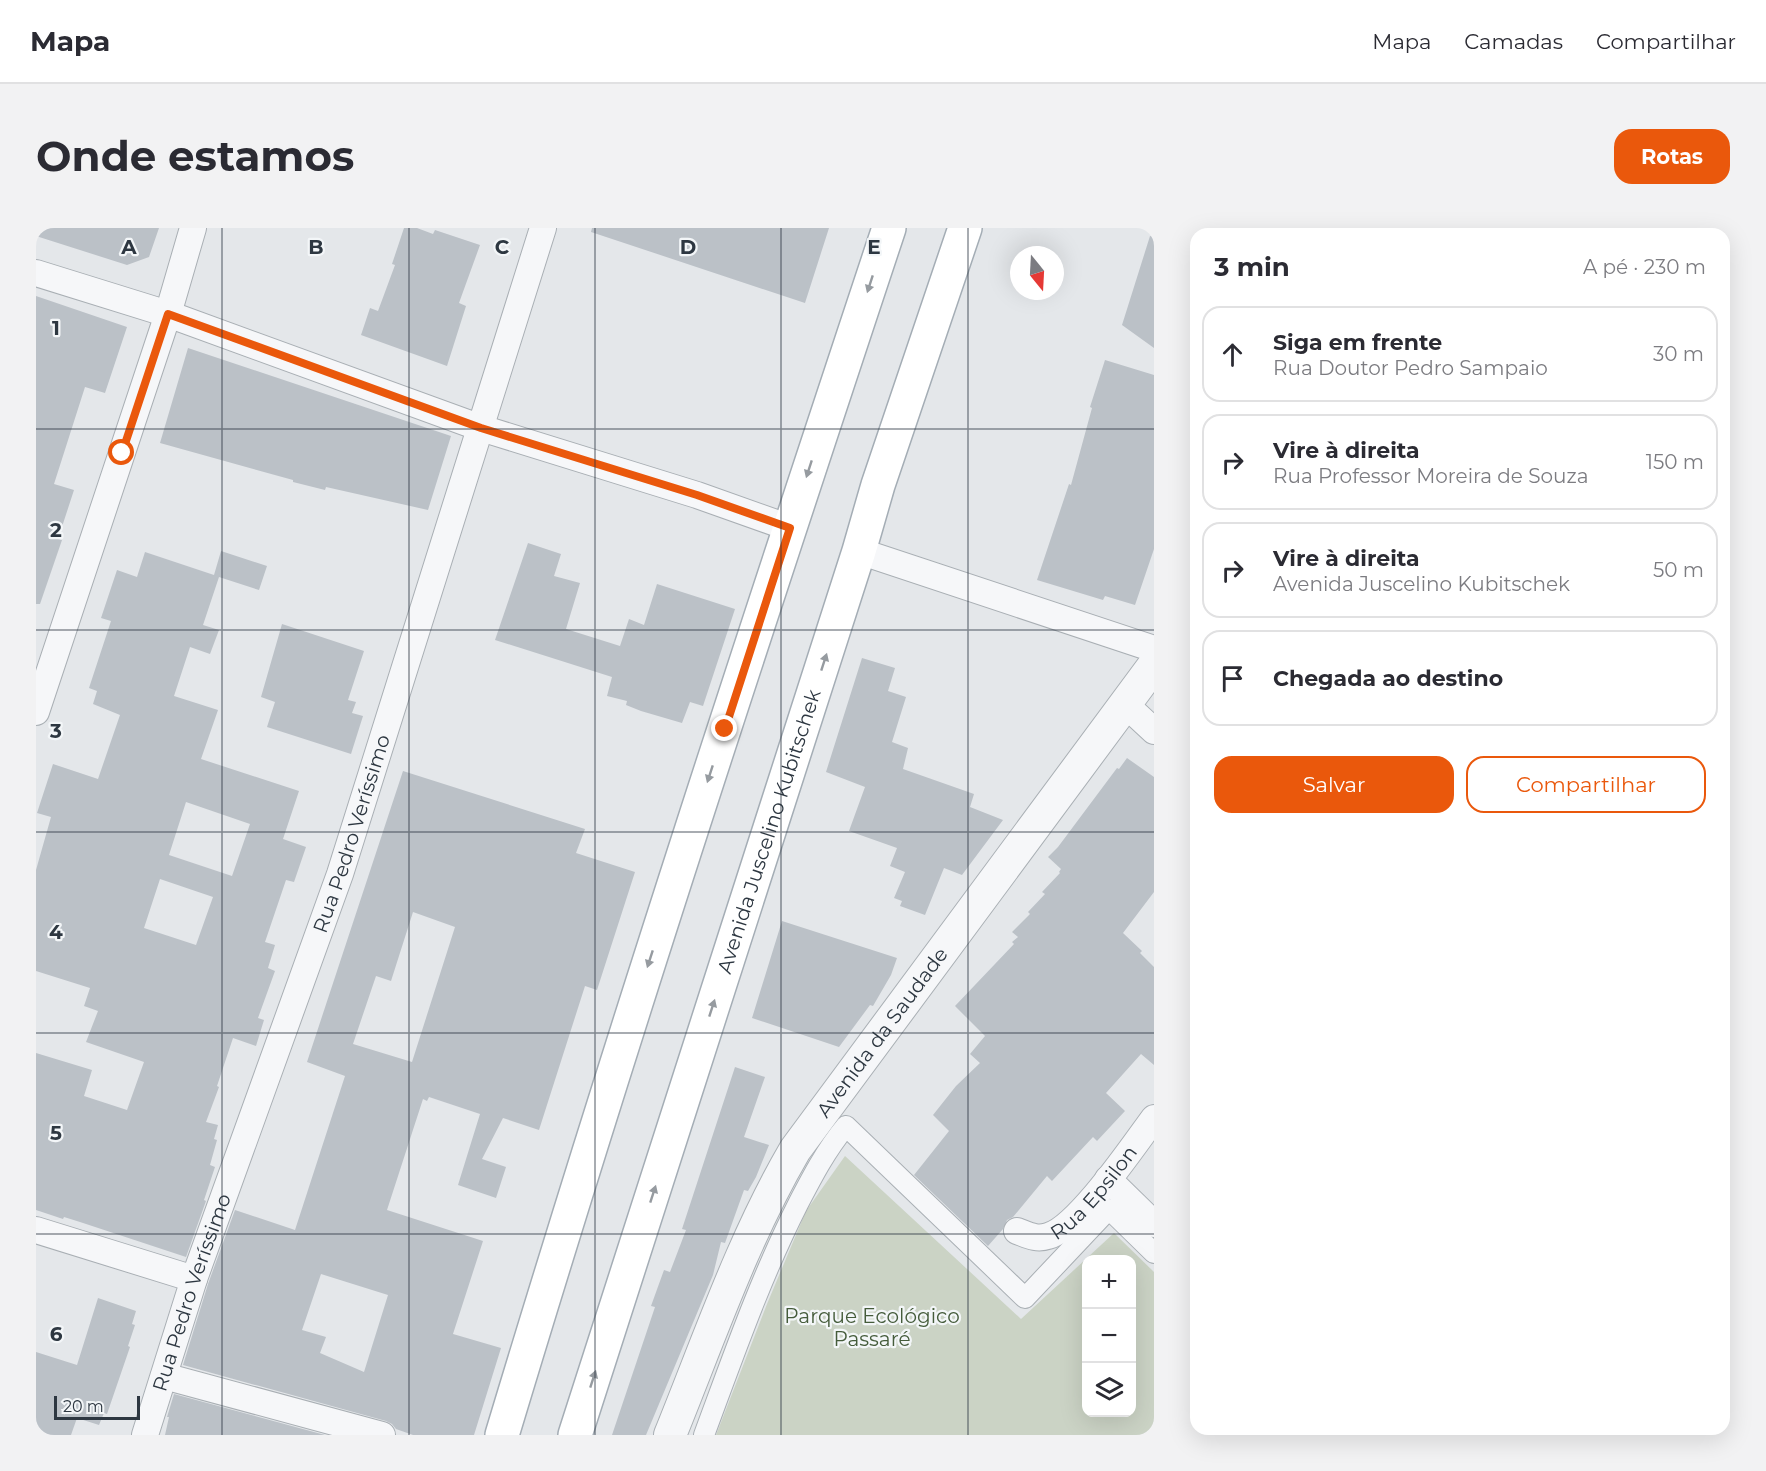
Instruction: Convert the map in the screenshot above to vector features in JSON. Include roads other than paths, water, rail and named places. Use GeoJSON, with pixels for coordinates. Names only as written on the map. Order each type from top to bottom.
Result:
{"type":"FeatureCollection","features":[{"type":"Feature","properties":{"kind":"main road"},"geometry":{"type":"LineString","coordinates":[[502,1435],[580,1175],[889,228]]}},
{"type":"Feature","properties":{"kind":"main road","name":"Avenida Juscelino Kubitschek"},"geometry":{"type":"LineString","coordinates":[[575,1435],[859,551],[878,485],[965,228]]}},
{"type":"Feature","properties":{"kind":"street"},"geometry":{"type":"LineString","coordinates":[[36,712],[168,314],[194,228]]}},
{"type":"Feature","properties":{"kind":"street","name":"Rua Pedro Veríssimo"},"geometry":{"type":"LineString","coordinates":[[145,1435],[194,1279],[340,874],[543,228]]}},
{"type":"Feature","properties":{"kind":"street"},"geometry":{"type":"LineString","coordinates":[[36,273],[168,314],[481,428],[697,495],[790,528]]}},
{"type":"Feature","properties":{"kind":"street"},"geometry":{"type":"LineString","coordinates":[[859,551],[1154,649]]}},
{"type":"Feature","properties":{"kind":"street","name":"Avenida da Saudade"},"geometry":{"type":"LineString","coordinates":[[670,1435],[745,1247],[772,1189],[795,1150],[1154,665]]}},
{"type":"Feature","properties":{"kind":"street"},"geometry":{"type":"LineString","coordinates":[[1126,705],[1154,731]]}},
{"type":"Feature","properties":{"kind":"street","name":"Rua Epsilon"},"geometry":{"type":"LineString","coordinates":[[1017,1231],[1036,1238],[1057,1233],[1073,1220],[1108,1179],[1154,1118]]}},
{"type":"Feature","properties":{"kind":"street"},"geometry":{"type":"LineString","coordinates":[[704,1435],[765,1273],[782,1236],[821,1161],[846,1126],[1025,1298],[1109,1209],[1154,1253]]}},
{"type":"Feature","properties":{"kind":"street"},"geometry":{"type":"LineString","coordinates":[[1108,1179],[1154,1224]]}},
{"type":"Feature","properties":{"kind":"street"},"geometry":{"type":"LineString","coordinates":[[36,1230],[194,1279]]}},
{"type":"Feature","properties":{"kind":"street"},"geometry":{"type":"LineString","coordinates":[[164,1376],[382,1435]]}},
{"type":"Feature","properties":{"kind":"park label","name":"Parque Ecológico Passaré"},"geometry":{"type":"Point","coordinates":[872,1328]}}]}
